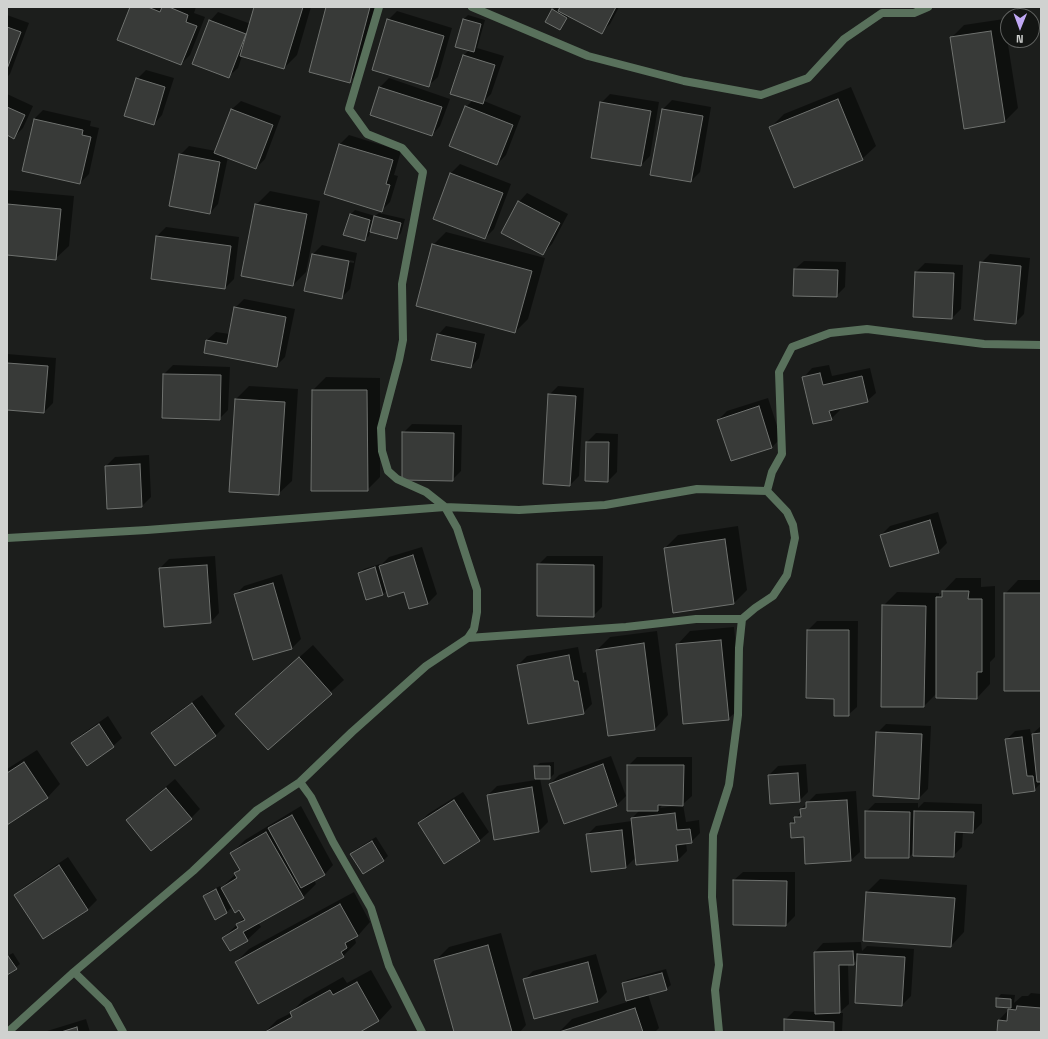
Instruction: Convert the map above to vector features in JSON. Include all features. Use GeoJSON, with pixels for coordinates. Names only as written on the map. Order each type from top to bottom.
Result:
{"type":"FeatureCollection","features":[{"type":"Feature","properties":{"kind":"street"},"geometry":{"type":"LineString","coordinates":[[8,1032],[74,972],[193,871],[257,810],[300,782],[352,732],[426,666],[468,638],[474,629],[477,612],[477,590],[457,528],[445,507],[426,492],[397,479],[388,471],[382,451],[382,428],[403,340],[402,284],[423,172],[402,148],[367,134],[349,109],[379,7]]}},
{"type":"Feature","properties":{"kind":"street"},"geometry":{"type":"LineString","coordinates":[[472,7],[588,56],[684,81],[761,95],[808,78],[844,39],[882,13],[914,13],[928,7]]}},
{"type":"Feature","properties":{"kind":"street"},"geometry":{"type":"LineString","coordinates":[[767,491],[772,472],[782,454],[779,372],[792,347],[830,333],[867,329],[984,344],[1041,345]]}},
{"type":"Feature","properties":{"kind":"street"},"geometry":{"type":"LineString","coordinates":[[7,538],[147,530],[445,507],[519,510],[605,506],[697,489],[767,491],[787,512],[793,525],[795,538],[787,575],[773,596],[742,619],[696,619],[626,627],[468,638]]}},
{"type":"Feature","properties":{"kind":"street"},"geometry":{"type":"LineString","coordinates":[[719,1032],[715,990],[720,964],[712,897],[713,835],[729,785],[738,716],[739,648],[742,619]]}},
{"type":"Feature","properties":{"kind":"street"},"geometry":{"type":"LineString","coordinates":[[300,782],[310,797],[333,842],[371,908],[390,966],[422,1032]]}},
{"type":"Feature","properties":{"kind":"street"},"geometry":{"type":"LineString","coordinates":[[74,972],[108,1005],[123,1032]]}},
{"type":"Feature","properties":{"kind":"building"},"geometry":{"type":"Polygon","coordinates":[[[130,7],[148,7],[160,12],[162,7],[169,7],[188,15],[186,22],[197,26],[181,65],[117,40],[130,7]]]}},
{"type":"Feature","properties":{"kind":"building"},"geometry":{"type":"Polygon","coordinates":[[[254,7],[303,7],[284,69],[240,56],[254,7]]]}},
{"type":"Feature","properties":{"kind":"building"},"geometry":{"type":"Polygon","coordinates":[[[326,7],[370,7],[350,83],[309,72],[326,7]]]}},
{"type":"Feature","properties":{"kind":"building"},"geometry":{"type":"Polygon","coordinates":[[[560,7],[616,7],[602,34],[558,11],[560,7]]]}},
{"type":"Feature","properties":{"kind":"building"},"geometry":{"type":"Polygon","coordinates":[[[552,9],[567,18],[560,30],[545,22],[552,9]]]}},
{"type":"Feature","properties":{"kind":"building"},"geometry":{"type":"Polygon","coordinates":[[[387,19],[444,36],[429,87],[372,70],[387,19]]]}},
{"type":"Feature","properties":{"kind":"building"},"geometry":{"type":"Polygon","coordinates":[[[463,19],[481,24],[474,52],[455,47],[463,19]]]}},
{"type":"Feature","properties":{"kind":"building"},"geometry":{"type":"Polygon","coordinates":[[[209,20],[246,34],[229,78],[192,64],[209,20]]]}},
{"type":"Feature","properties":{"kind":"building"},"geometry":{"type":"Polygon","coordinates":[[[7,27],[21,32],[7,69],[7,27]]]}},
{"type":"Feature","properties":{"kind":"building"},"geometry":{"type":"Polygon","coordinates":[[[991,31],[1005,122],[964,129],[950,37],[991,31]]]}},
{"type":"Feature","properties":{"kind":"building"},"geometry":{"type":"Polygon","coordinates":[[[463,55],[495,65],[483,104],[450,94],[463,55]]]}},
{"type":"Feature","properties":{"kind":"building"},"geometry":{"type":"Polygon","coordinates":[[[136,78],[165,87],[154,125],[124,116],[136,78]]]}},
{"type":"Feature","properties":{"kind":"building"},"geometry":{"type":"Polygon","coordinates":[[[379,87],[442,107],[432,136],[370,115],[379,87]]]}},
{"type":"Feature","properties":{"kind":"building"},"geometry":{"type":"Polygon","coordinates":[[[838,99],[863,160],[794,188],[769,127],[838,99]]]}},
{"type":"Feature","properties":{"kind":"building"},"geometry":{"type":"Polygon","coordinates":[[[600,102],[651,111],[641,166],[591,158],[600,102]]]}},
{"type":"Feature","properties":{"kind":"building"},"geometry":{"type":"Polygon","coordinates":[[[465,106],[513,125],[497,165],[449,146],[465,106]]]}},
{"type":"Feature","properties":{"kind":"building"},"geometry":{"type":"Polygon","coordinates":[[[7,107],[25,115],[14,139],[7,135],[7,107]]]}},
{"type":"Feature","properties":{"kind":"building"},"geometry":{"type":"Polygon","coordinates":[[[231,109],[273,125],[256,169],[214,153],[231,109]]]}},
{"type":"Feature","properties":{"kind":"building"},"geometry":{"type":"Polygon","coordinates":[[[662,109],[703,116],[691,182],[650,175],[662,109]]]}},
{"type":"Feature","properties":{"kind":"building"},"geometry":{"type":"Polygon","coordinates":[[[34,119],[83,130],[82,135],[91,137],[80,184],[22,171],[34,119]]]}},
{"type":"Feature","properties":{"kind":"building"},"geometry":{"type":"Polygon","coordinates":[[[339,144],[393,160],[386,184],[390,185],[382,212],[324,194],[339,144]]]}},
{"type":"Feature","properties":{"kind":"building"},"geometry":{"type":"Polygon","coordinates":[[[179,154],[220,162],[210,214],[169,206],[179,154]]]}},
{"type":"Feature","properties":{"kind":"building"},"geometry":{"type":"Polygon","coordinates":[[[450,173],[503,193],[485,239],[433,219],[450,173]]]}},
{"type":"Feature","properties":{"kind":"building"},"geometry":{"type":"Polygon","coordinates":[[[518,201],[560,223],[543,255],[501,233],[518,201]]]}},
{"type":"Feature","properties":{"kind":"building"},"geometry":{"type":"Polygon","coordinates":[[[7,204],[61,209],[56,260],[7,255],[7,204]]]}},
{"type":"Feature","properties":{"kind":"building"},"geometry":{"type":"Polygon","coordinates":[[[255,204],[307,214],[293,286],[241,276],[255,204]]]}},
{"type":"Feature","properties":{"kind":"building"},"geometry":{"type":"Polygon","coordinates":[[[350,214],[370,220],[365,241],[343,235],[350,214]]]}},
{"type":"Feature","properties":{"kind":"building"},"geometry":{"type":"Polygon","coordinates":[[[374,216],[401,223],[397,239],[370,232],[374,216]]]}},
{"type":"Feature","properties":{"kind":"building"},"geometry":{"type":"Polygon","coordinates":[[[156,236],[231,246],[225,289],[151,279],[156,236]]]}},
{"type":"Feature","properties":{"kind":"building"},"geometry":{"type":"Polygon","coordinates":[[[432,244],[532,271],[515,333],[416,306],[432,244]]]}},
{"type":"Feature","properties":{"kind":"building"},"geometry":{"type":"Polygon","coordinates":[[[312,254],[349,261],[342,299],[304,291],[312,254]]]}},
{"type":"Feature","properties":{"kind":"building"},"geometry":{"type":"Polygon","coordinates":[[[980,262],[1021,266],[1016,324],[974,320],[980,262]]]}},
{"type":"Feature","properties":{"kind":"building"},"geometry":{"type":"Polygon","coordinates":[[[794,269],[838,270],[837,297],[793,296],[794,269]]]}},
{"type":"Feature","properties":{"kind":"building"},"geometry":{"type":"Polygon","coordinates":[[[915,272],[954,273],[952,319],[913,317],[915,272]]]}},
{"type":"Feature","properties":{"kind":"building"},"geometry":{"type":"Polygon","coordinates":[[[234,307],[286,317],[277,367],[204,353],[206,340],[227,344],[234,307]]]}},
{"type":"Feature","properties":{"kind":"building"},"geometry":{"type":"Polygon","coordinates":[[[437,334],[476,343],[471,368],[431,360],[437,334]]]}},
{"type":"Feature","properties":{"kind":"building"},"geometry":{"type":"Polygon","coordinates":[[[7,363],[48,366],[44,413],[7,410],[7,363]]]}},
{"type":"Feature","properties":{"kind":"building"},"geometry":{"type":"Polygon","coordinates":[[[820,373],[823,385],[862,376],[868,402],[829,411],[832,420],[813,424],[802,377],[820,373]]]}},
{"type":"Feature","properties":{"kind":"building"},"geometry":{"type":"Polygon","coordinates":[[[163,374],[221,375],[220,420],[162,418],[163,374]]]}},
{"type":"Feature","properties":{"kind":"building"},"geometry":{"type":"Polygon","coordinates":[[[312,390],[367,390],[368,491],[311,491],[312,390]]]}},
{"type":"Feature","properties":{"kind":"building"},"geometry":{"type":"Polygon","coordinates":[[[548,394],[576,396],[570,486],[543,484],[548,394]]]}},
{"type":"Feature","properties":{"kind":"building"},"geometry":{"type":"Polygon","coordinates":[[[235,399],[285,402],[279,495],[229,492],[235,399]]]}},
{"type":"Feature","properties":{"kind":"building"},"geometry":{"type":"Polygon","coordinates":[[[759,406],[772,448],[731,461],[717,420],[759,406]]]}},
{"type":"Feature","properties":{"kind":"building"},"geometry":{"type":"Polygon","coordinates":[[[402,432],[454,433],[453,481],[402,480],[402,432]]]}},
{"type":"Feature","properties":{"kind":"building"},"geometry":{"type":"Polygon","coordinates":[[[586,442],[609,442],[608,482],[585,481],[586,442]]]}},
{"type":"Feature","properties":{"kind":"building"},"geometry":{"type":"Polygon","coordinates":[[[140,464],[142,507],[107,509],[105,466],[140,464]]]}},
{"type":"Feature","properties":{"kind":"building"},"geometry":{"type":"Polygon","coordinates":[[[930,520],[939,553],[890,567],[880,535],[930,520]]]}},
{"type":"Feature","properties":{"kind":"building"},"geometry":{"type":"Polygon","coordinates":[[[725,539],[734,604],[673,613],[664,548],[725,539]]]}},
{"type":"Feature","properties":{"kind":"building"},"geometry":{"type":"Polygon","coordinates":[[[413,555],[428,604],[409,609],[404,592],[388,597],[379,566],[413,555]]]}},
{"type":"Feature","properties":{"kind":"building"},"geometry":{"type":"Polygon","coordinates":[[[537,564],[594,565],[594,617],[537,616],[537,564]]]}},
{"type":"Feature","properties":{"kind":"building"},"geometry":{"type":"Polygon","coordinates":[[[207,565],[211,623],[164,627],[159,568],[207,565]]]}},
{"type":"Feature","properties":{"kind":"building"},"geometry":{"type":"Polygon","coordinates":[[[375,567],[383,595],[366,600],[358,573],[375,567]]]}},
{"type":"Feature","properties":{"kind":"building"},"geometry":{"type":"Polygon","coordinates":[[[273,583],[292,649],[253,660],[234,594],[273,583]]]}},
{"type":"Feature","properties":{"kind":"building"},"geometry":{"type":"Polygon","coordinates":[[[942,591],[969,591],[968,599],[982,599],[982,672],[977,672],[977,699],[936,698],[936,597],[942,597],[942,591]]]}},
{"type":"Feature","properties":{"kind":"building"},"geometry":{"type":"Polygon","coordinates":[[[1004,593],[1041,593],[1041,691],[1004,691],[1004,593]]]}},
{"type":"Feature","properties":{"kind":"building"},"geometry":{"type":"Polygon","coordinates":[[[882,605],[926,606],[924,707],[881,707],[882,605]]]}},
{"type":"Feature","properties":{"kind":"building"},"geometry":{"type":"Polygon","coordinates":[[[807,630],[849,630],[849,716],[834,716],[834,699],[806,698],[807,630]]]}},
{"type":"Feature","properties":{"kind":"building"},"geometry":{"type":"Polygon","coordinates":[[[721,640],[729,720],[683,724],[676,644],[721,640]]]}},
{"type":"Feature","properties":{"kind":"building"},"geometry":{"type":"Polygon","coordinates":[[[644,643],[655,730],[608,736],[596,650],[644,643]]]}},
{"type":"Feature","properties":{"kind":"building"},"geometry":{"type":"Polygon","coordinates":[[[569,655],[574,681],[578,681],[584,714],[528,724],[517,665],[569,655]]]}},
{"type":"Feature","properties":{"kind":"building"},"geometry":{"type":"Polygon","coordinates":[[[299,657],[332,694],[268,750],[235,714],[299,657]]]}},
{"type":"Feature","properties":{"kind":"building"},"geometry":{"type":"Polygon","coordinates":[[[192,703],[216,736],[175,766],[151,733],[192,703]]]}},
{"type":"Feature","properties":{"kind":"building"},"geometry":{"type":"Polygon","coordinates":[[[99,724],[114,747],[87,766],[71,743],[99,724]]]}},
{"type":"Feature","properties":{"kind":"building"},"geometry":{"type":"Polygon","coordinates":[[[876,732],[922,734],[919,799],[873,796],[876,732]]]}},
{"type":"Feature","properties":{"kind":"building"},"geometry":{"type":"Polygon","coordinates":[[[1041,733],[1041,782],[1037,782],[1032,734],[1041,733]]]}},
{"type":"Feature","properties":{"kind":"building"},"geometry":{"type":"Polygon","coordinates":[[[1022,737],[1027,776],[1033,776],[1035,791],[1013,794],[1005,739],[1022,737]]]}},
{"type":"Feature","properties":{"kind":"building"},"geometry":{"type":"Polygon","coordinates":[[[24,762],[48,798],[7,825],[7,773],[24,762]]]}},
{"type":"Feature","properties":{"kind":"building"},"geometry":{"type":"Polygon","coordinates":[[[603,764],[617,806],[564,824],[549,784],[603,764]]]}},
{"type":"Feature","properties":{"kind":"building"},"geometry":{"type":"Polygon","coordinates":[[[627,765],[684,765],[683,806],[658,805],[658,811],[627,811],[627,765]]]}},
{"type":"Feature","properties":{"kind":"building"},"geometry":{"type":"Polygon","coordinates":[[[534,766],[550,766],[550,779],[535,779],[534,766]]]}},
{"type":"Feature","properties":{"kind":"building"},"geometry":{"type":"Polygon","coordinates":[[[798,773],[800,802],[770,804],[768,775],[798,773]]]}},
{"type":"Feature","properties":{"kind":"building"},"geometry":{"type":"Polygon","coordinates":[[[532,787],[539,832],[494,840],[487,795],[532,787]]]}},
{"type":"Feature","properties":{"kind":"building"},"geometry":{"type":"Polygon","coordinates":[[[166,788],[192,819],[151,851],[126,820],[166,788]]]}},
{"type":"Feature","properties":{"kind":"building"},"geometry":{"type":"Polygon","coordinates":[[[454,800],[480,841],[444,864],[418,823],[454,800]]]}},
{"type":"Feature","properties":{"kind":"building"},"geometry":{"type":"Polygon","coordinates":[[[847,800],[851,861],[805,864],[804,837],[791,838],[790,823],[795,823],[794,817],[801,817],[800,809],[806,808],[806,802],[847,800]]]}},
{"type":"Feature","properties":{"kind":"building"},"geometry":{"type":"Polygon","coordinates":[[[865,811],[910,812],[909,858],[865,858],[865,811]]]}},
{"type":"Feature","properties":{"kind":"building"},"geometry":{"type":"Polygon","coordinates":[[[914,811],[974,812],[973,833],[955,832],[954,857],[913,856],[914,811]]]}},
{"type":"Feature","properties":{"kind":"building"},"geometry":{"type":"Polygon","coordinates":[[[675,813],[677,830],[690,829],[692,843],[676,845],[678,861],[636,865],[631,818],[675,813]]]}},
{"type":"Feature","properties":{"kind":"building"},"geometry":{"type":"Polygon","coordinates":[[[292,815],[325,875],[301,888],[268,828],[292,815]]]}},
{"type":"Feature","properties":{"kind":"building"},"geometry":{"type":"Polygon","coordinates":[[[622,830],[626,868],[591,872],[586,834],[622,830]]]}},
{"type":"Feature","properties":{"kind":"building"},"geometry":{"type":"Polygon","coordinates":[[[266,832],[304,898],[243,932],[248,941],[230,951],[222,938],[238,928],[236,924],[245,920],[239,910],[235,913],[221,888],[237,878],[234,873],[240,870],[230,853],[266,832]]]}},
{"type":"Feature","properties":{"kind":"building"},"geometry":{"type":"Polygon","coordinates":[[[372,841],[384,861],[363,874],[350,854],[372,841]]]}},
{"type":"Feature","properties":{"kind":"building"},"geometry":{"type":"Polygon","coordinates":[[[59,865],[88,910],[43,939],[14,895],[59,865]]]}},
{"type":"Feature","properties":{"kind":"building"},"geometry":{"type":"Polygon","coordinates":[[[733,880],[787,881],[786,926],[733,925],[733,880]]]}},
{"type":"Feature","properties":{"kind":"building"},"geometry":{"type":"Polygon","coordinates":[[[216,889],[227,913],[215,920],[203,896],[216,889]]]}},
{"type":"Feature","properties":{"kind":"building"},"geometry":{"type":"Polygon","coordinates":[[[866,892],[955,898],[951,947],[863,941],[866,892]]]}},
{"type":"Feature","properties":{"kind":"building"},"geometry":{"type":"Polygon","coordinates":[[[340,904],[358,936],[345,943],[347,948],[341,952],[344,957],[258,1004],[235,962],[340,904]]]}},
{"type":"Feature","properties":{"kind":"building"},"geometry":{"type":"Polygon","coordinates":[[[488,945],[512,1032],[454,1032],[434,960],[488,945]]]}},
{"type":"Feature","properties":{"kind":"building"},"geometry":{"type":"Polygon","coordinates":[[[853,951],[854,965],[839,965],[840,1013],[815,1014],[814,952],[853,951]]]}},
{"type":"Feature","properties":{"kind":"building"},"geometry":{"type":"Polygon","coordinates":[[[857,954],[905,957],[902,1006],[855,1003],[857,954]]]}},
{"type":"Feature","properties":{"kind":"building"},"geometry":{"type":"Polygon","coordinates":[[[8,956],[17,969],[7,975],[7,957],[8,956]]]}},
{"type":"Feature","properties":{"kind":"building"},"geometry":{"type":"Polygon","coordinates":[[[588,962],[598,1002],[534,1019],[523,979],[588,962]]]}},
{"type":"Feature","properties":{"kind":"building"},"geometry":{"type":"Polygon","coordinates":[[[662,973],[667,990],[626,1001],[622,983],[662,973]]]}},
{"type":"Feature","properties":{"kind":"building"},"geometry":{"type":"Polygon","coordinates":[[[357,982],[379,1021],[360,1032],[265,1032],[292,1017],[290,1012],[330,990],[333,995],[357,982]]]}},
{"type":"Feature","properties":{"kind":"building"},"geometry":{"type":"Polygon","coordinates":[[[996,998],[1011,999],[1011,1008],[996,1007],[996,998]]]}},
{"type":"Feature","properties":{"kind":"building"},"geometry":{"type":"Polygon","coordinates":[[[1017,1006],[1041,1008],[1041,1032],[997,1032],[998,1020],[1007,1021],[1008,1009],[1016,1010],[1017,1006]]]}},
{"type":"Feature","properties":{"kind":"building"},"geometry":{"type":"Polygon","coordinates":[[[635,1008],[643,1032],[559,1032],[635,1008]]]}},
{"type":"Feature","properties":{"kind":"building"},"geometry":{"type":"Polygon","coordinates":[[[784,1019],[834,1022],[834,1032],[784,1032],[784,1019]]]}},
{"type":"Feature","properties":{"kind":"building"},"geometry":{"type":"Polygon","coordinates":[[[77,1027],[78,1032],[61,1032],[77,1027]]]}}]}
